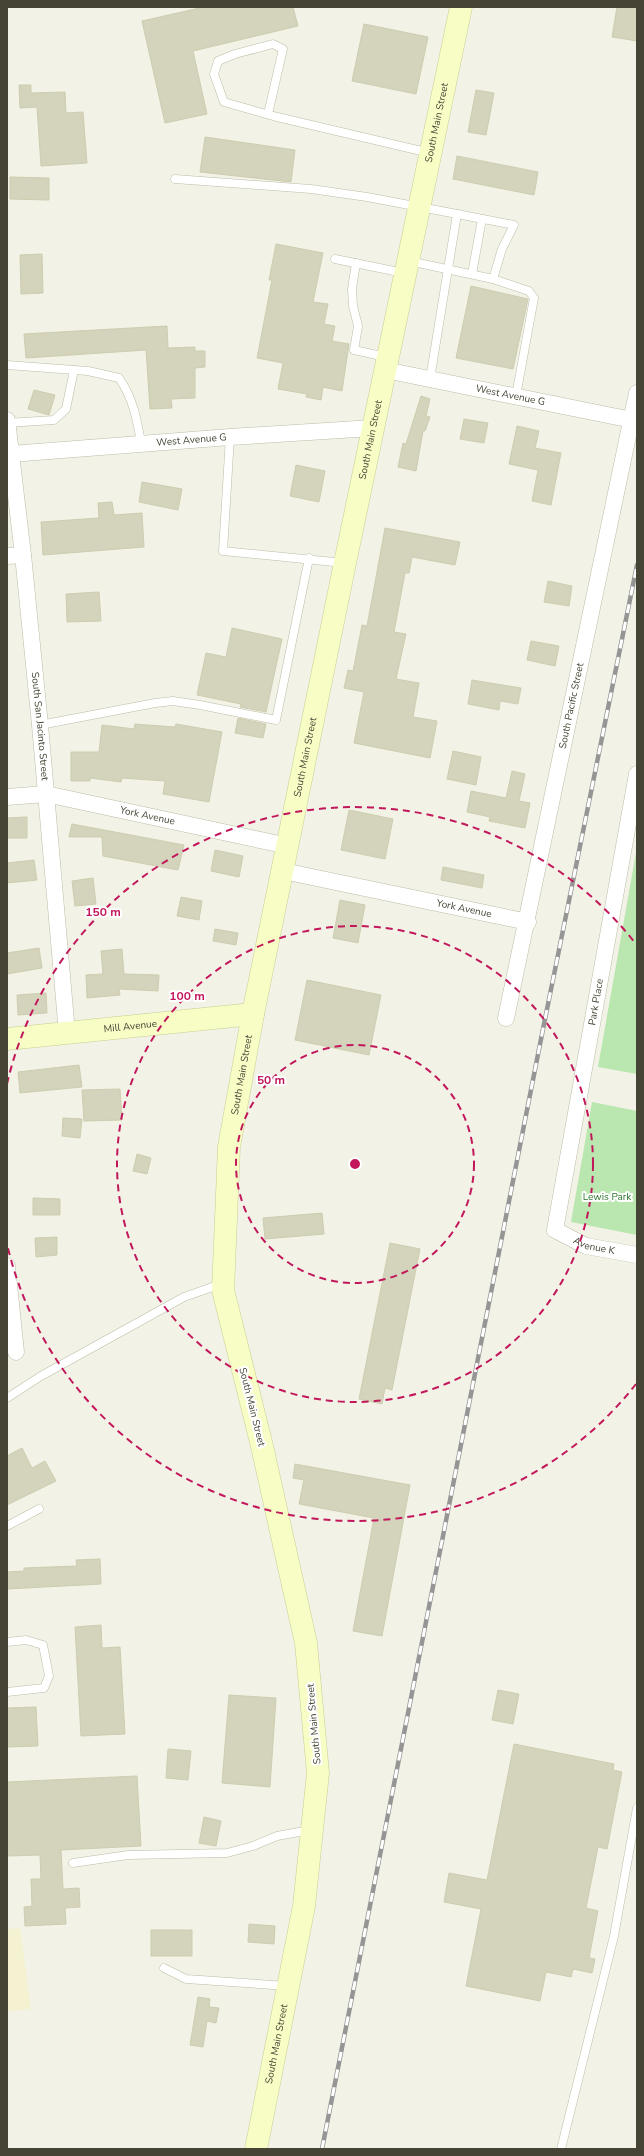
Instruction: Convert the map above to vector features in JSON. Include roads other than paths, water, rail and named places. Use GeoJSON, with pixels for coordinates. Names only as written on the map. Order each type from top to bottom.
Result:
{"type":"FeatureCollection","features":[{"type":"Feature","properties":{"kind":"street","name":"South Main Street"},"geometry":{"type":"LineString","coordinates":[[256,2149],[304,1906],[318,1773],[306,1643],[223,1283],[229,1147],[253,1014],[406,267],[461,7]]}},
{"type":"Feature","properties":{"kind":"street","name":"West Avenue G"},"geometry":{"type":"LineString","coordinates":[[386,364],[430,379],[635,420]]}},
{"type":"Feature","properties":{"kind":"street","name":"South Pacific Street"},"geometry":{"type":"LineString","coordinates":[[506,1018],[528,922],[635,420],[637,393]]}},
{"type":"Feature","properties":{"kind":"street","name":"South San Jacinto Street"},"geometry":{"type":"LineString","coordinates":[[7,422],[23,555],[40,725],[67,1033]]}},
{"type":"Feature","properties":{"kind":"street","name":"West Avenue G"},"geometry":{"type":"LineString","coordinates":[[11,454],[230,436],[373,428]]}},
{"type":"Feature","properties":{"kind":"street"},"geometry":{"type":"LineString","coordinates":[[7,556],[23,555]]}},
{"type":"Feature","properties":{"kind":"street","name":"Park Place"},"geometry":{"type":"LineString","coordinates":[[555,1230],[637,774]]}},
{"type":"Feature","properties":{"kind":"street","name":"York Avenue"},"geometry":{"type":"LineString","coordinates":[[7,797],[46,794],[288,846]]}},
{"type":"Feature","properties":{"kind":"street","name":"York Avenue"},"geometry":{"type":"LineString","coordinates":[[283,871],[528,922]]}},
{"type":"Feature","properties":{"kind":"street","name":"Mill Avenue"},"geometry":{"type":"LineString","coordinates":[[7,1039],[253,1014]]}},
{"type":"Feature","properties":{"kind":"street","name":"Avenue K"},"geometry":{"type":"LineString","coordinates":[[555,1230],[586,1246],[637,1255]]}},
{"type":"Feature","properties":{"kind":"street"},"geometry":{"type":"LineString","coordinates":[[7,1266],[16,1352]]}},
{"type":"Feature","properties":{"kind":"lane"},"geometry":{"type":"LineString","coordinates":[[268,114],[283,49],[274,44],[235,54],[218,61],[214,74],[224,102],[268,114],[430,153]]}},
{"type":"Feature","properties":{"kind":"lane"},"geometry":{"type":"LineString","coordinates":[[175,179],[311,189],[367,197],[514,225],[502,248],[493,279]]}},
{"type":"Feature","properties":{"kind":"lane"},"geometry":{"type":"LineString","coordinates":[[430,379],[457,214]]}},
{"type":"Feature","properties":{"kind":"lane"},"geometry":{"type":"LineString","coordinates":[[472,274],[482,219]]}},
{"type":"Feature","properties":{"kind":"lane"},"geometry":{"type":"LineString","coordinates":[[336,259],[356,263],[448,270],[493,279],[529,291],[534,298],[516,396]]}},
{"type":"Feature","properties":{"kind":"lane"},"geometry":{"type":"LineString","coordinates":[[356,263],[353,300],[358,326],[354,350],[386,364]]}},
{"type":"Feature","properties":{"kind":"lane"},"geometry":{"type":"LineString","coordinates":[[7,365],[88,371],[119,378],[127,390],[136,414],[141,443]]}},
{"type":"Feature","properties":{"kind":"lane"},"geometry":{"type":"LineString","coordinates":[[7,422],[54,420],[66,409],[74,370]]}},
{"type":"Feature","properties":{"kind":"lane"},"geometry":{"type":"LineString","coordinates":[[230,436],[223,550],[345,563]]}},
{"type":"Feature","properties":{"kind":"lane"},"geometry":{"type":"LineString","coordinates":[[40,725],[155,703],[173,701],[276,720],[309,558]]}},
{"type":"Feature","properties":{"kind":"lane"},"geometry":{"type":"LineString","coordinates":[[7,1398],[41,1376],[184,1297],[223,1283]]}},
{"type":"Feature","properties":{"kind":"lane"},"geometry":{"type":"LineString","coordinates":[[7,1526],[39,1509]]}},
{"type":"Feature","properties":{"kind":"lane"},"geometry":{"type":"LineString","coordinates":[[7,1642],[26,1640],[44,1645],[49,1676],[44,1688],[7,1692]]}},
{"type":"Feature","properties":{"kind":"lane"},"geometry":{"type":"LineString","coordinates":[[561,2149],[614,1936],[637,1808]]}},
{"type":"Feature","properties":{"kind":"lane"},"geometry":{"type":"LineString","coordinates":[[73,1862],[128,1855],[226,1853],[253,1846],[277,1836],[312,1830]]}},
{"type":"Feature","properties":{"kind":"lane"},"geometry":{"type":"LineString","coordinates":[[164,1968],[186,1980],[288,1986]]}},
{"type":"Feature","properties":{"kind":"railway"},"geometry":{"type":"LineString","coordinates":[[322,2149],[544,1024],[637,565]]}},
{"type":"Feature","properties":{"kind":"park label","name":"Lewis Park"},"geometry":{"type":"Point","coordinates":[607,1197]}}]}
